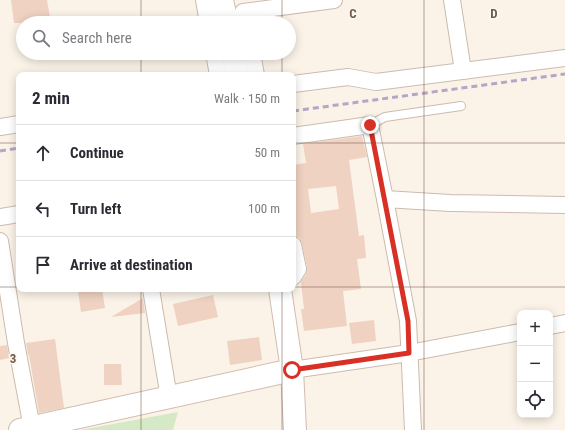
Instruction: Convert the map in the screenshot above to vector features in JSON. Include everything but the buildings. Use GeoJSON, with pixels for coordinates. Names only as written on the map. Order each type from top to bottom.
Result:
{"type":"FeatureCollection","features":[{"type":"Feature","properties":{"kind":"street"},"geometry":{"type":"LineString","coordinates":[[204,0],[207,16]]}},
{"type":"Feature","properties":{"kind":"street"},"geometry":{"type":"LineString","coordinates":[[222,0],[239,14],[334,0]]}},
{"type":"Feature","properties":{"kind":"street"},"geometry":{"type":"LineString","coordinates":[[452,0],[463,71]]}},
{"type":"Feature","properties":{"kind":"street"},"geometry":{"type":"LineString","coordinates":[[296,84],[348,77],[376,82],[565,58]]}},
{"type":"Feature","properties":{"kind":"street"},"geometry":{"type":"LineString","coordinates":[[215,60],[217,72]]}},
{"type":"Feature","properties":{"kind":"street"},"geometry":{"type":"LineString","coordinates":[[234,60],[236,72]]}},
{"type":"Feature","properties":{"kind":"street"},"geometry":{"type":"LineString","coordinates":[[253,60],[255,72]]}},
{"type":"Feature","properties":{"kind":"street"},"geometry":{"type":"LineString","coordinates":[[0,127],[16,124]]}},
{"type":"Feature","properties":{"kind":"street"},"geometry":{"type":"LineString","coordinates":[[296,136],[370,125],[408,321],[413,430]]}},
{"type":"Feature","properties":{"kind":"street"},"geometry":{"type":"LineString","coordinates":[[385,199],[450,203],[565,205]]}},
{"type":"Feature","properties":{"kind":"street"},"geometry":{"type":"LineString","coordinates":[[0,217],[16,214]]}},
{"type":"Feature","properties":{"kind":"street"},"geometry":{"type":"LineString","coordinates":[[0,241],[16,343],[26,429],[292,370],[409,353],[517,333]]}},
{"type":"Feature","properties":{"kind":"street"},"geometry":{"type":"LineString","coordinates":[[296,260],[298,270],[296,273]]}},
{"type":"Feature","properties":{"kind":"street"},"geometry":{"type":"LineString","coordinates":[[151,292],[169,398]]}},
{"type":"Feature","properties":{"kind":"street"},"geometry":{"type":"LineString","coordinates":[[280,292],[292,370],[295,430]]}},
{"type":"Feature","properties":{"kind":"street"},"geometry":{"type":"LineString","coordinates":[[553,325],[565,323]]}},
{"type":"Feature","properties":{"kind":"lane"},"geometry":{"type":"LineString","coordinates":[[370,125],[385,117],[461,106]]}},
{"type":"Feature","properties":{"kind":"green space"},"geometry":{"type":"Polygon","coordinates":[[[178,412],[173,430],[80,430],[178,412]]]}},
{"type":"Feature","properties":{"kind":"railway"},"geometry":{"type":"LineString","coordinates":[[296,111],[565,74]]}},
{"type":"Feature","properties":{"kind":"railway"},"geometry":{"type":"LineString","coordinates":[[0,151],[16,148]]}},
{"type":"Feature","properties":{"kind":"route"},"geometry":{"type":"LineString","coordinates":[[292,370],[409,353],[408,321],[370,125]]}}]}
